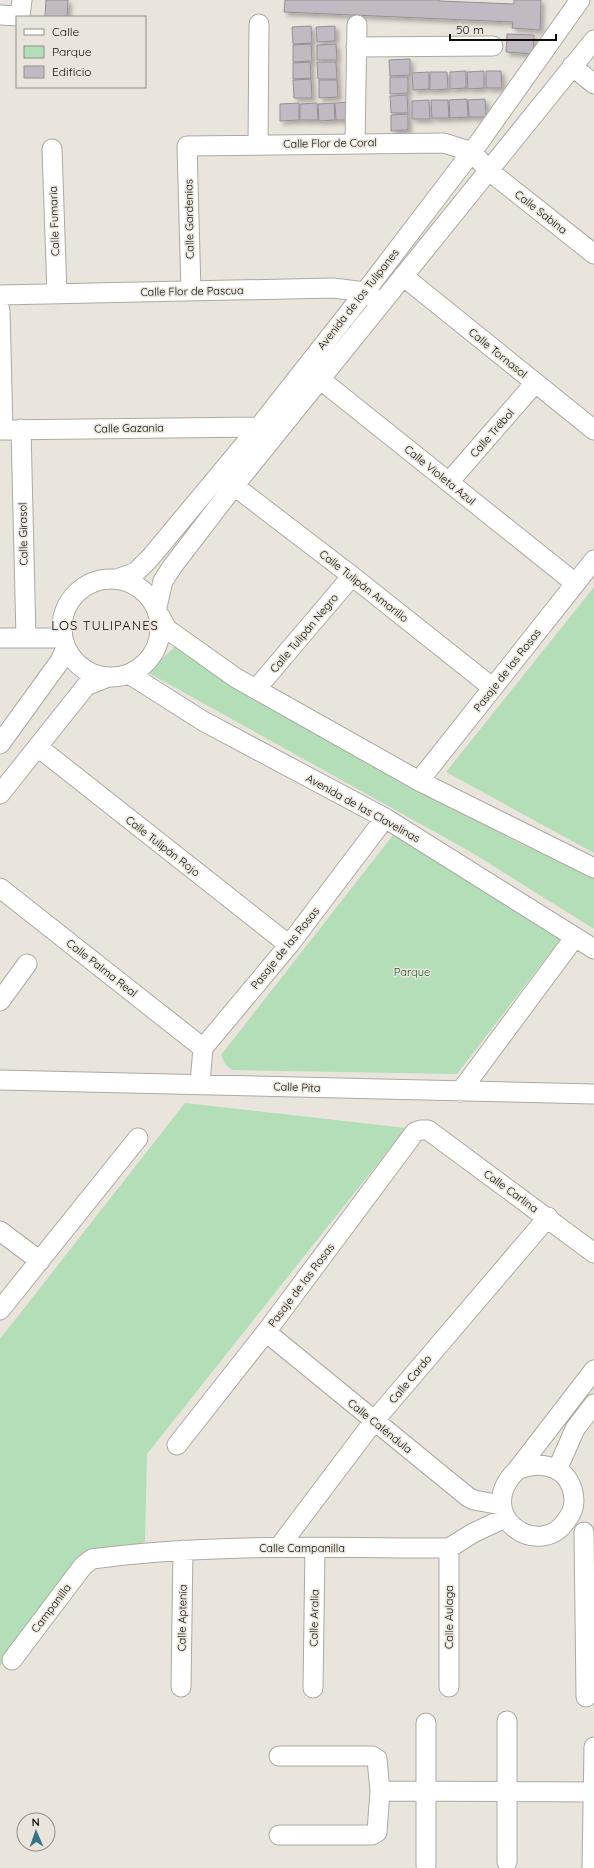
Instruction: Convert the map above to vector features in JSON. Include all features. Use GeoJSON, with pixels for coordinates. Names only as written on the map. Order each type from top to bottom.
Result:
{"type":"FeatureCollection","features":[{"type":"Feature","properties":{"kind":"street"},"geometry":{"type":"LineString","coordinates":[[0,15],[20,16],[22,0]]}},
{"type":"Feature","properties":{"kind":"street","name":"Avenida de los Tulipanes"},"geometry":{"type":"LineString","coordinates":[[117,579],[136,572],[227,480],[313,373],[364,292],[472,152],[580,0]]}},
{"type":"Feature","properties":{"kind":"street"},"geometry":{"type":"LineString","coordinates":[[258,144],[259,24]]}},
{"type":"Feature","properties":{"kind":"street"},"geometry":{"type":"LineString","coordinates":[[355,143],[357,25]]}},
{"type":"Feature","properties":{"kind":"street","name":"Avenida de los Tulipanes"},"geometry":{"type":"LineString","coordinates":[[158,612],[163,582],[259,426],[382,303],[594,40]]}},
{"type":"Feature","properties":{"kind":"street"},"geometry":{"type":"LineString","coordinates":[[356,47],[493,46]]}},
{"type":"Feature","properties":{"kind":"street"},"geometry":{"type":"LineString","coordinates":[[572,66],[594,84]]}},
{"type":"Feature","properties":{"kind":"street","name":"Calle Flor de Coral"},"geometry":{"type":"LineString","coordinates":[[187,146],[444,143],[472,152]]}},
{"type":"Feature","properties":{"kind":"street","name":"Calle Gardenias"},"geometry":{"type":"LineString","coordinates":[[187,146],[191,291]]}},
{"type":"Feature","properties":{"kind":"street","name":"Calle Fumaria"},"geometry":{"type":"LineString","coordinates":[[52,149],[57,294]]}},
{"type":"Feature","properties":{"kind":"street","name":"Calle Sabina"},"geometry":{"type":"LineString","coordinates":[[472,152],[488,170],[594,254]]}},
{"type":"Feature","properties":{"kind":"street","name":"Calle Tornasol"},"geometry":{"type":"LineString","coordinates":[[403,276],[594,430]]}},
{"type":"Feature","properties":{"kind":"street","name":"Calle Flor de Pascua"},"geometry":{"type":"LineString","coordinates":[[0,295],[334,288],[364,292],[382,303]]}},
{"type":"Feature","properties":{"kind":"street","name":"Calle Girasol"},"geometry":{"type":"LineString","coordinates":[[0,310],[8,430],[26,638]]}},
{"type":"Feature","properties":{"kind":"street","name":"Calle Violeta Azul"},"geometry":{"type":"LineString","coordinates":[[313,373],[576,583]]}},
{"type":"Feature","properties":{"kind":"street","name":"Calle Trébol"},"geometry":{"type":"LineString","coordinates":[[449,482],[535,383]]}},
{"type":"Feature","properties":{"kind":"street","name":"Calle Gazania"},"geometry":{"type":"LineString","coordinates":[[8,430],[259,426]]}},
{"type":"Feature","properties":{"kind":"street","name":"Calle Tulipán Amarillo"},"geometry":{"type":"LineString","coordinates":[[227,480],[352,576],[493,688]]}},
{"type":"Feature","properties":{"kind":"street","name":"Pasaje de las Rosas"},"geometry":{"type":"LineString","coordinates":[[420,780],[594,560]]}},
{"type":"Feature","properties":{"kind":"street","name":"Calle Tulipán Negro"},"geometry":{"type":"LineString","coordinates":[[256,689],[352,576]]}},
{"type":"Feature","properties":{"kind":"street"},"geometry":{"type":"LineString","coordinates":[[0,744],[60,661],[64,643],[63,617],[72,598],[87,585],[97,581],[117,579],[136,585],[151,598],[167,629],[236,678],[420,780],[594,868]]}},
{"type":"Feature","properties":{"kind":"street"},"geometry":{"type":"LineString","coordinates":[[0,794],[86,686],[108,677],[129,674],[143,666],[153,655],[160,637],[158,612]]}},
{"type":"Feature","properties":{"kind":"street"},"geometry":{"type":"LineString","coordinates":[[0,638],[26,638],[64,643]]}},
{"type":"Feature","properties":{"kind":"street"},"geometry":{"type":"LineString","coordinates":[[64,643],[71,657],[83,668],[97,675],[108,677]]}},
{"type":"Feature","properties":{"kind":"street","name":"Avenida de las Clavelinas"},"geometry":{"type":"LineString","coordinates":[[129,674],[203,721],[385,818],[594,949]]}},
{"type":"Feature","properties":{"kind":"street","name":"Calle Tulipán Rojo"},"geometry":{"type":"LineString","coordinates":[[38,747],[288,945]]}},
{"type":"Feature","properties":{"kind":"street","name":"Pasaje de las Rosas"},"geometry":{"type":"LineString","coordinates":[[203,1048],[288,945],[385,818]]}},
{"type":"Feature","properties":{"kind":"street","name":"Calle Palma Real"},"geometry":{"type":"LineString","coordinates":[[0,888],[203,1048]]}},
{"type":"Feature","properties":{"kind":"street"},"geometry":{"type":"LineString","coordinates":[[460,1092],[575,936]]}},
{"type":"Feature","properties":{"kind":"street"},"geometry":{"type":"LineString","coordinates":[[0,1001],[27,964]]}},
{"type":"Feature","properties":{"kind":"street"},"geometry":{"type":"LineString","coordinates":[[200,1083],[203,1048]]}},
{"type":"Feature","properties":{"kind":"street","name":"Calle Pita"},"geometry":{"type":"LineString","coordinates":[[0,1080],[200,1083],[460,1092],[594,1094]]}},
{"type":"Feature","properties":{"kind":"street","name":"Pasaje de las Rosas"},"geometry":{"type":"LineString","coordinates":[[177,1445],[266,1332],[415,1132],[428,1130]]}},
{"type":"Feature","properties":{"kind":"street","name":"Calle Carlina"},"geometry":{"type":"LineString","coordinates":[[428,1130],[548,1217],[594,1253]]}},
{"type":"Feature","properties":{"kind":"street"},"geometry":{"type":"LineString","coordinates":[[0,1310],[138,1138]]}},
{"type":"Feature","properties":{"kind":"street","name":"Calle Cardo"},"geometry":{"type":"LineString","coordinates":[[279,1547],[374,1421],[548,1217]]}},
{"type":"Feature","properties":{"kind":"street"},"geometry":{"type":"LineString","coordinates":[[0,1231],[40,1261]]}},
{"type":"Feature","properties":{"kind":"street","name":"Calle Caléndula"},"geometry":{"type":"LineString","coordinates":[[266,1332],[468,1497],[503,1512]]}},
{"type":"Feature","properties":{"kind":"street"},"geometry":{"type":"LineString","coordinates":[[517,1470],[529,1465],[544,1464],[558,1470],[567,1479],[573,1490],[574,1503],[571,1515],[563,1526],[552,1534],[539,1537],[526,1535],[514,1528],[503,1512],[502,1492],[507,1480],[517,1470],[594,1370]]}},
{"type":"Feature","properties":{"kind":"street"},"geometry":{"type":"LineString","coordinates":[[558,1470],[575,1429],[594,1404]]}},
{"type":"Feature","properties":{"kind":"street"},"geometry":{"type":"LineString","coordinates":[[449,1548],[503,1512]]}},
{"type":"Feature","properties":{"kind":"street"},"geometry":{"type":"LineString","coordinates":[[563,1526],[589,1532],[586,1697]]}},
{"type":"Feature","properties":{"kind":"street","name":"Calle Campanilla"},"geometry":{"type":"LineString","coordinates":[[92,1559],[183,1550],[279,1547],[449,1548]]}},
{"type":"Feature","properties":{"kind":"street","name":"Calle Aralia"},"geometry":{"type":"LineString","coordinates":[[313,1688],[315,1548]]}},
{"type":"Feature","properties":{"kind":"street","name":"Calle Aulaga"},"geometry":{"type":"LineString","coordinates":[[449,1548],[449,1687]]}},
{"type":"Feature","properties":{"kind":"street","name":"Calle Aptenia"},"geometry":{"type":"LineString","coordinates":[[181,1687],[183,1550]]}},
{"type":"Feature","properties":{"kind":"street","name":"Campanilla"},"geometry":{"type":"LineString","coordinates":[[12,1660],[83,1566],[92,1559]]}},
{"type":"Feature","properties":{"kind":"street"},"geometry":{"type":"LineString","coordinates":[[507,1721],[507,1862]]}},
{"type":"Feature","properties":{"kind":"street"},"geometry":{"type":"LineString","coordinates":[[426,1723],[426,1865]]}},
{"type":"Feature","properties":{"kind":"street"},"geometry":{"type":"LineString","coordinates":[[592,1868],[594,1747]]}},
{"type":"Feature","properties":{"kind":"street"},"geometry":{"type":"LineString","coordinates":[[279,1756],[372,1756],[377,1759],[380,1791],[377,1832],[372,1835],[279,1835]]}},
{"type":"Feature","properties":{"kind":"street"},"geometry":{"type":"LineString","coordinates":[[380,1791],[593,1792]]}},
{"type":"Feature","properties":{"kind":"green space"},"geometry":{"type":"Polygon","coordinates":[[[594,587],[594,853],[446,772],[594,587]]]}},
{"type":"Feature","properties":{"kind":"green space"},"geometry":{"type":"Polygon","coordinates":[[[173,640],[421,790],[515,841],[594,877],[594,929],[471,852],[147,672],[174,648],[173,640]]]}},
{"type":"Feature","properties":{"kind":"green space","name":"Parque"},"geometry":{"type":"Polygon","coordinates":[[[397,830],[566,932],[457,1074],[232,1070],[225,1064],[221,1055],[397,830]]]}},
{"type":"Feature","properties":{"kind":"green space"},"geometry":{"type":"Polygon","coordinates":[[[185,1103],[406,1128],[147,1454],[145,1542],[80,1558],[0,1666],[0,1339],[185,1103]]]}},
{"type":"Feature","properties":{"kind":"building"},"geometry":{"type":"Polygon","coordinates":[[[46,0],[68,0],[67,16],[45,16],[46,0]]]}},
{"type":"Feature","properties":{"kind":"building"},"geometry":{"type":"Polygon","coordinates":[[[285,0],[439,0],[514,4],[514,0],[541,0],[540,30],[512,28],[513,22],[284,12],[285,0]]]}},
{"type":"Feature","properties":{"kind":"building"},"geometry":{"type":"Polygon","coordinates":[[[311,26],[312,43],[293,44],[292,27],[311,26]]]}},
{"type":"Feature","properties":{"kind":"building"},"geometry":{"type":"Polygon","coordinates":[[[335,26],[335,41],[317,42],[316,27],[335,26]]]}},
{"type":"Feature","properties":{"kind":"building"},"geometry":{"type":"Polygon","coordinates":[[[507,34],[534,35],[533,54],[506,52],[507,34]]]}},
{"type":"Feature","properties":{"kind":"building"},"geometry":{"type":"Polygon","coordinates":[[[311,44],[312,61],[293,62],[293,45],[311,44]]]}},
{"type":"Feature","properties":{"kind":"building"},"geometry":{"type":"Polygon","coordinates":[[[336,44],[337,60],[317,60],[317,45],[336,44]]]}},
{"type":"Feature","properties":{"kind":"building"},"geometry":{"type":"Polygon","coordinates":[[[410,59],[410,75],[390,76],[389,60],[410,59]]]}},
{"type":"Feature","properties":{"kind":"building"},"geometry":{"type":"Polygon","coordinates":[[[310,62],[311,78],[293,79],[293,63],[310,62]]]}},
{"type":"Feature","properties":{"kind":"building"},"geometry":{"type":"Polygon","coordinates":[[[317,62],[336,62],[337,79],[318,79],[317,62]]]}},
{"type":"Feature","properties":{"kind":"building"},"geometry":{"type":"Polygon","coordinates":[[[466,71],[466,88],[450,89],[450,72],[466,71]]]}},
{"type":"Feature","properties":{"kind":"building"},"geometry":{"type":"Polygon","coordinates":[[[484,71],[484,88],[468,89],[467,72],[484,71]]]}},
{"type":"Feature","properties":{"kind":"building"},"geometry":{"type":"Polygon","coordinates":[[[486,71],[501,71],[502,88],[486,88],[486,71]]]}},
{"type":"Feature","properties":{"kind":"building"},"geometry":{"type":"Polygon","coordinates":[[[429,72],[429,89],[413,90],[412,73],[429,72]]]}},
{"type":"Feature","properties":{"kind":"building"},"geometry":{"type":"Polygon","coordinates":[[[430,72],[447,72],[448,89],[430,90],[430,72]]]}},
{"type":"Feature","properties":{"kind":"building"},"geometry":{"type":"Polygon","coordinates":[[[390,77],[408,77],[408,93],[390,94],[390,77]]]}},
{"type":"Feature","properties":{"kind":"building"},"geometry":{"type":"Polygon","coordinates":[[[311,79],[312,98],[294,98],[293,80],[311,79]]]}},
{"type":"Feature","properties":{"kind":"building"},"geometry":{"type":"Polygon","coordinates":[[[319,80],[337,80],[338,97],[319,98],[319,80]]]}},
{"type":"Feature","properties":{"kind":"building"},"geometry":{"type":"Polygon","coordinates":[[[407,95],[408,113],[391,113],[390,96],[407,95]]]}},
{"type":"Feature","properties":{"kind":"building"},"geometry":{"type":"Polygon","coordinates":[[[467,99],[468,117],[450,118],[449,100],[467,99]]]}},
{"type":"Feature","properties":{"kind":"building"},"geometry":{"type":"Polygon","coordinates":[[[485,99],[486,117],[469,117],[468,100],[485,99]]]}},
{"type":"Feature","properties":{"kind":"building"},"geometry":{"type":"Polygon","coordinates":[[[429,100],[430,119],[412,119],[412,101],[429,100]]]}},
{"type":"Feature","properties":{"kind":"building"},"geometry":{"type":"Polygon","coordinates":[[[431,100],[448,100],[449,118],[432,118],[431,100]]]}},
{"type":"Feature","properties":{"kind":"building"},"geometry":{"type":"Polygon","coordinates":[[[351,102],[352,120],[336,120],[335,103],[351,102]]]}},
{"type":"Feature","properties":{"kind":"building"},"geometry":{"type":"Polygon","coordinates":[[[299,103],[299,120],[280,121],[280,104],[299,103]]]}},
{"type":"Feature","properties":{"kind":"building"},"geometry":{"type":"Polygon","coordinates":[[[317,103],[318,120],[300,120],[300,104],[317,103]]]}},
{"type":"Feature","properties":{"kind":"building"},"geometry":{"type":"Polygon","coordinates":[[[334,103],[335,120],[319,121],[318,104],[334,103]]]}},
{"type":"Feature","properties":{"kind":"building"},"geometry":{"type":"Polygon","coordinates":[[[408,114],[408,130],[391,131],[391,115],[408,114]]]}},
{"type":"Feature","properties":{"kind":"district","name":"LOS TULIPANES"},"geometry":{"type":"Point","coordinates":[105,625]}}]}
